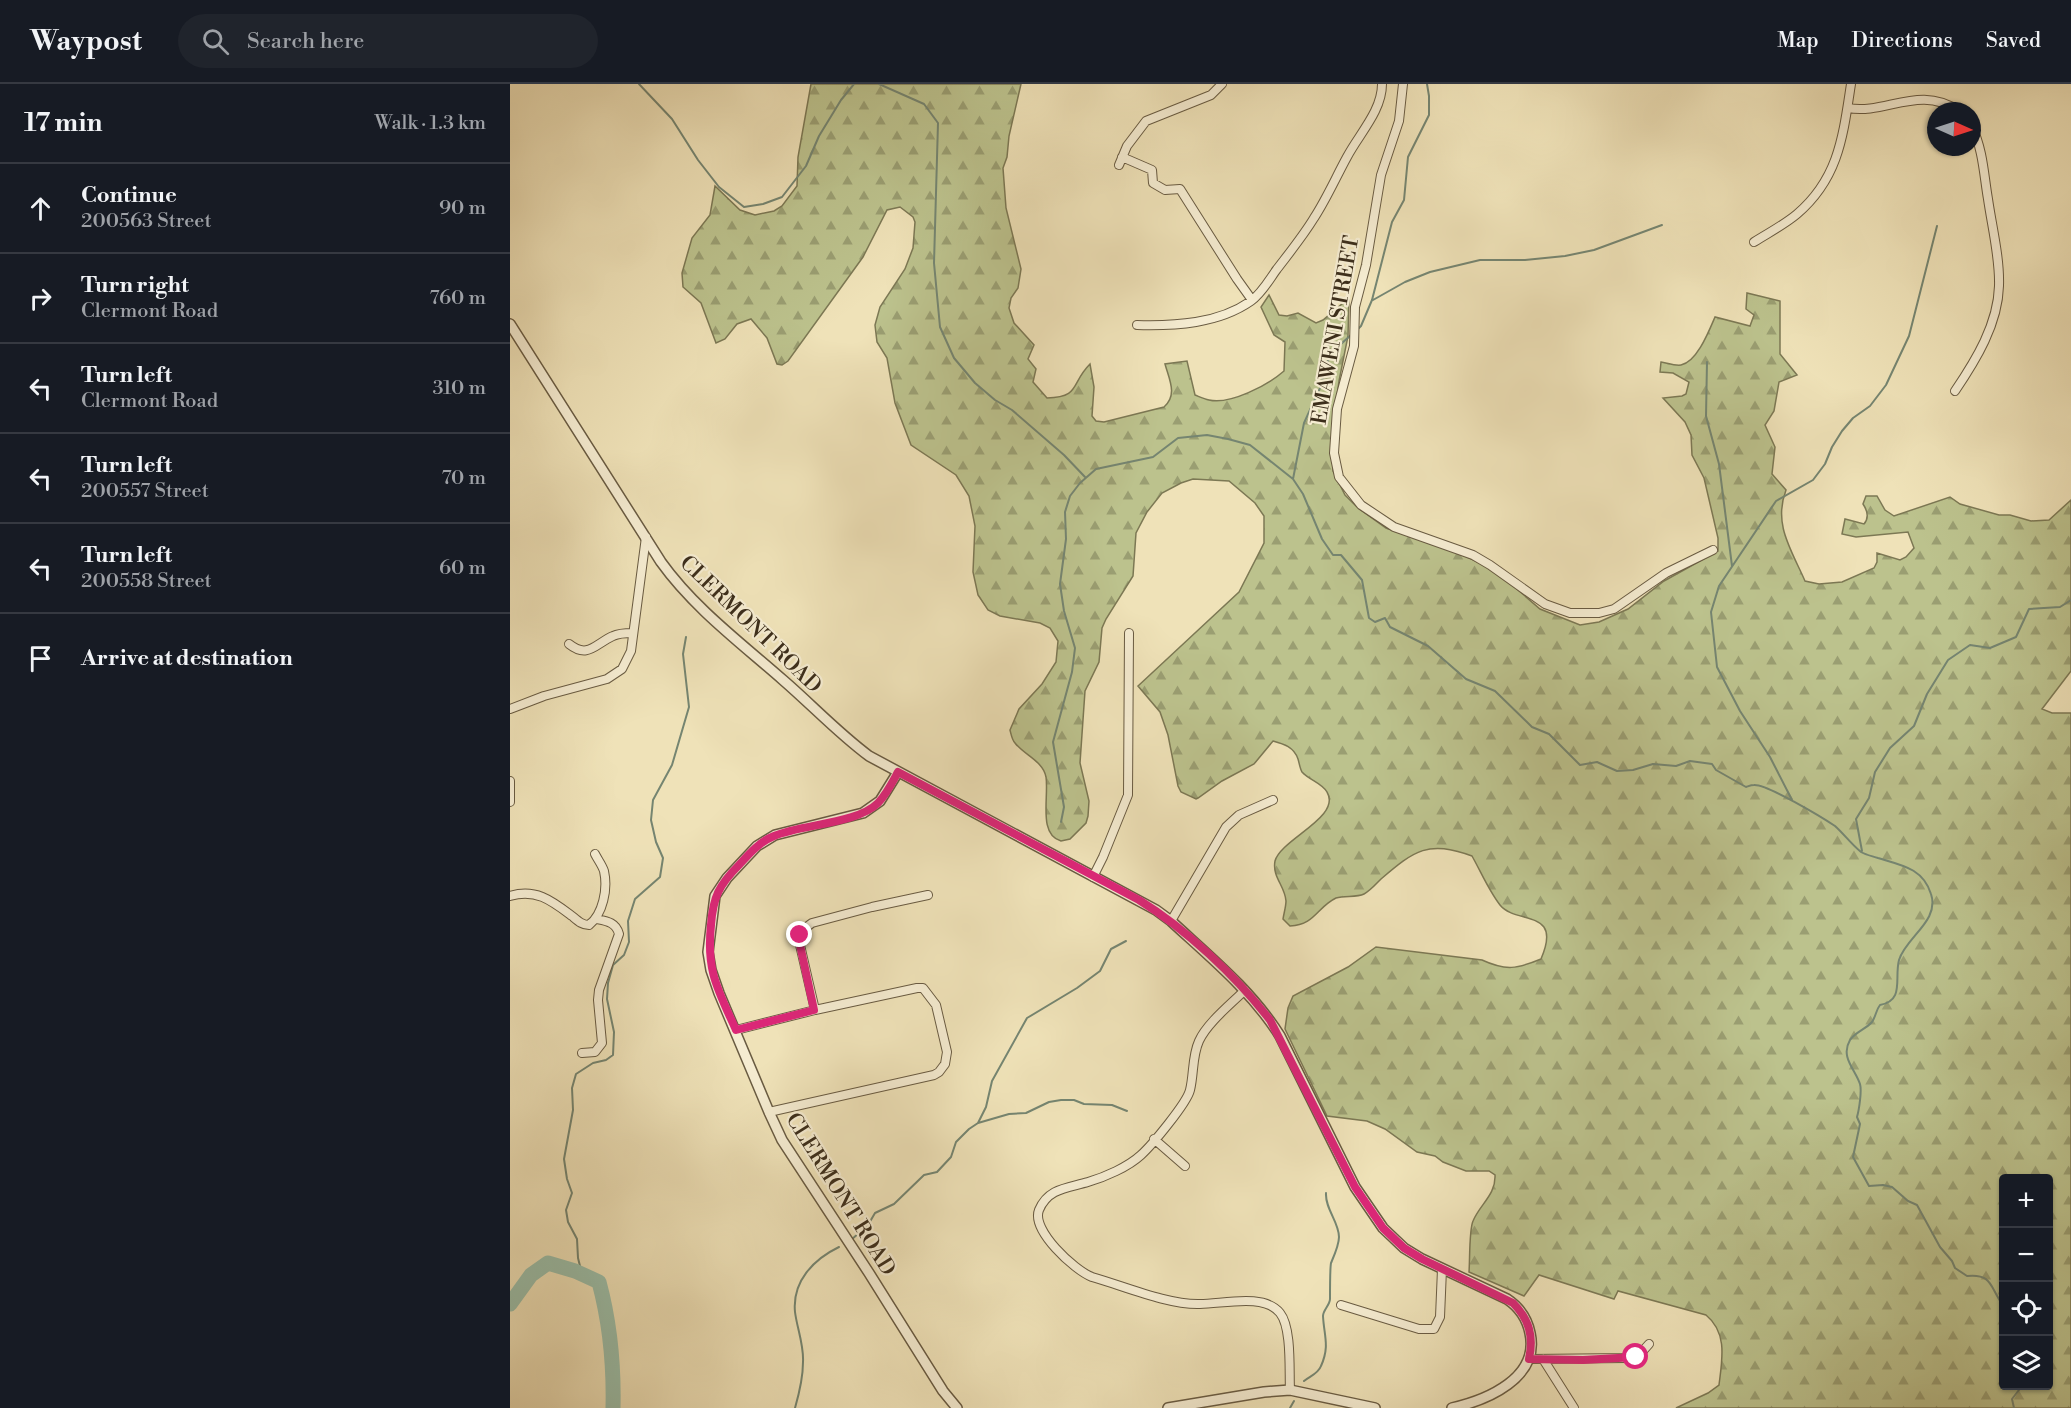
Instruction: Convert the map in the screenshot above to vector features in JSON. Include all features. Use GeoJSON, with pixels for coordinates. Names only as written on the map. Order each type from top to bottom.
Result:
{"type":"FeatureCollection","features":[{"type":"Feature","properties":{"kind":"street"},"geometry":{"type":"LineString","coordinates":[[1222,84],[1211,95],[1146,121],[1127,146],[1121,161],[1152,171],[1153,183],[1161,189],[1180,189],[1252,300]]}},
{"type":"Feature","properties":{"kind":"street"},"geometry":{"type":"LineString","coordinates":[[1137,325],[1174,325],[1202,321],[1237,310],[1252,300],[1308,228],[1372,115],[1381,96],[1382,84]]}},
{"type":"Feature","properties":{"kind":"street","name":"EMAWENI STREET"},"geometry":{"type":"LineString","coordinates":[[1403,84],[1399,121],[1381,175],[1366,266],[1359,288],[1354,340],[1337,409],[1335,463],[1339,477],[1353,497],[1369,511],[1394,526],[1473,555],[1545,604],[1570,613],[1599,613],[1614,609],[1666,573],[1713,550]]}},
{"type":"Feature","properties":{"kind":"street"},"geometry":{"type":"LineString","coordinates":[[1754,242],[1795,216],[1822,186],[1837,159],[1851,84]]}},
{"type":"Feature","properties":{"kind":"street"},"geometry":{"type":"LineString","coordinates":[[1848,108],[1868,108],[1895,99],[1918,95],[1944,102]]}},
{"type":"Feature","properties":{"kind":"street"},"geometry":{"type":"LineString","coordinates":[[1955,391],[1977,358],[1995,313],[2000,285],[1981,156]]}},
{"type":"Feature","properties":{"kind":"street","name":"CLERMONT ROAD"},"geometry":{"type":"LineString","coordinates":[[510,324],[672,577],[700,607],[842,735],[869,756],[1139,900],[1171,921],[1245,990],[1270,1020],[1355,1187],[1383,1228],[1404,1248],[1442,1269],[1507,1299],[1517,1307],[1530,1329],[1532,1342],[1529,1359]]}},
{"type":"Feature","properties":{"kind":"street"},"geometry":{"type":"LineString","coordinates":[[510,709],[544,696],[613,676],[622,669],[628,657],[633,633],[646,537]]}},
{"type":"Feature","properties":{"kind":"street"},"geometry":{"type":"LineString","coordinates":[[568,644],[577,650],[586,651],[610,637],[633,633]]}},
{"type":"Feature","properties":{"kind":"street"},"geometry":{"type":"LineString","coordinates":[[1093,877],[1104,857],[1128,795],[1129,633]]}},
{"type":"Feature","properties":{"kind":"street","name":"CLERMONT ROAD"},"geometry":{"type":"LineString","coordinates":[[898,772],[880,801],[872,808],[853,816],[783,833],[765,840],[749,854],[720,886],[715,896],[712,908],[709,958],[715,981],[769,1112],[790,1154],[869,1273],[943,1391],[957,1408]]}},
{"type":"Feature","properties":{"kind":"street"},"geometry":{"type":"LineString","coordinates":[[510,781],[510,802]]}},
{"type":"Feature","properties":{"kind":"street"},"geometry":{"type":"LineString","coordinates":[[1171,921],[1226,827],[1239,816],[1273,800]]}},
{"type":"Feature","properties":{"kind":"street"},"geometry":{"type":"LineString","coordinates":[[510,896],[521,893],[542,896],[584,925],[589,925],[596,919],[603,902],[605,881],[602,867],[595,854]]}},
{"type":"Feature","properties":{"kind":"street"},"geometry":{"type":"LineString","coordinates":[[814,1010],[800,945],[800,935],[804,928],[812,922],[928,895]]}},
{"type":"Feature","properties":{"kind":"street"},"geometry":{"type":"LineString","coordinates":[[582,1053],[595,1052],[602,1043],[598,990],[618,934],[612,923],[596,919]]}},
{"type":"Feature","properties":{"kind":"street"},"geometry":{"type":"LineString","coordinates":[[736,1030],[814,1010],[923,988],[936,1005],[947,1052],[945,1064],[939,1072],[769,1112]]}},
{"type":"Feature","properties":{"kind":"street"},"geometry":{"type":"LineString","coordinates":[[1245,990],[1200,1038],[1195,1051],[1188,1096],[1141,1155],[1099,1178],[1052,1192],[1045,1198],[1038,1212],[1038,1221],[1042,1231],[1078,1270],[1092,1276],[1186,1304],[1254,1301],[1270,1305],[1281,1314],[1286,1328],[1290,1390]]}},
{"type":"Feature","properties":{"kind":"street"},"geometry":{"type":"LineString","coordinates":[[1154,1139],[1185,1166]]}},
{"type":"Feature","properties":{"kind":"street"},"geometry":{"type":"LineString","coordinates":[[1341,1305],[1419,1329],[1434,1329],[1440,1317],[1442,1269]]}},
{"type":"Feature","properties":{"kind":"street"},"geometry":{"type":"LineString","coordinates":[[1452,1408],[1480,1399],[1511,1382],[1522,1372],[1529,1359],[1628,1359],[1640,1354],[1649,1344]]}},
{"type":"Feature","properties":{"kind":"street"},"geometry":{"type":"LineString","coordinates":[[1543,1359],[1574,1408]]}},
{"type":"Feature","properties":{"kind":"street"},"geometry":{"type":"LineString","coordinates":[[1168,1408],[1200,1406],[1264,1392],[1290,1390],[1375,1408]]}},
{"type":"Feature","properties":{"kind":"green space"},"geometry":{"type":"Polygon","coordinates":[[[811,84],[1021,84],[1003,168],[1006,208],[1021,269],[1018,288],[1011,298],[1009,308],[1014,323],[1034,345],[1028,359],[1036,369],[1033,382],[1047,398],[1058,397],[1070,392],[1090,364],[1094,387],[1092,416],[1096,421],[1104,422],[1164,407],[1172,392],[1165,364],[1187,361],[1195,395],[1207,400],[1218,401],[1238,397],[1259,388],[1284,371],[1285,342],[1274,335],[1261,307],[1269,295],[1279,315],[1287,316],[1298,313],[1316,323],[1323,320],[1349,298],[1348,336],[1332,432],[1333,471],[1345,495],[1358,508],[1386,528],[1443,546],[1480,563],[1510,583],[1540,609],[1580,625],[1599,622],[1628,609],[1664,581],[1718,551],[1718,538],[1704,478],[1692,455],[1691,435],[1685,422],[1663,398],[1686,394],[1689,382],[1673,373],[1660,372],[1661,362],[1674,365],[1687,363],[1702,345],[1715,317],[1750,326],[1754,315],[1746,309],[1747,293],[1780,301],[1780,354],[1797,375],[1779,382],[1774,411],[1765,425],[1775,447],[1772,474],[1786,490],[1782,514],[1785,536],[1805,581],[1819,584],[1842,582],[1874,568],[1877,553],[1900,560],[1914,548],[1908,532],[1856,537],[1842,534],[1845,519],[1864,524],[1866,521],[1867,514],[1863,504],[1866,496],[1877,496],[1885,510],[1894,516],[1950,497],[1960,504],[2031,521],[2049,520],[2071,500],[2071,671],[2042,709],[2052,713],[2071,713],[2071,1408],[1676,1408],[1708,1393],[1719,1385],[1722,1357],[1721,1338],[1713,1322],[1706,1315],[1618,1291],[1614,1299],[1539,1275],[1524,1296],[1469,1272],[1473,1221],[1493,1188],[1495,1175],[1489,1171],[1466,1171],[1443,1162],[1435,1156],[1417,1152],[1385,1129],[1367,1121],[1327,1116],[1285,1029],[1288,1008],[1293,996],[1348,967],[1376,947],[1482,960],[1505,967],[1525,965],[1541,959],[1546,943],[1546,932],[1542,925],[1535,920],[1507,911],[1500,905],[1472,856],[1457,851],[1433,849],[1413,855],[1403,861],[1364,894],[1336,898],[1311,919],[1290,926],[1283,919],[1286,901],[1275,872],[1275,861],[1288,844],[1319,819],[1326,810],[1329,801],[1325,789],[1302,772],[1296,755],[1291,749],[1273,741],[1254,764],[1222,781],[1198,798],[1181,792],[1168,735],[1160,712],[1138,686],[1239,592],[1264,543],[1264,516],[1255,503],[1229,481],[1193,479],[1162,493],[1147,512],[1136,533],[1133,576],[1102,628],[1099,662],[1085,691],[1080,763],[1089,801],[1088,816],[1086,823],[1070,839],[1061,841],[1054,837],[1047,823],[1047,785],[1044,771],[1015,743],[1010,730],[1019,709],[1042,684],[1056,662],[1058,641],[1050,628],[1040,623],[1000,616],[988,610],[978,595],[973,572],[975,526],[969,496],[956,475],[911,445],[895,403],[887,358],[877,342],[875,325],[880,307],[905,269],[913,248],[915,222],[913,217],[900,207],[887,210],[863,257],[788,361],[782,365],[777,364],[767,338],[751,319],[737,324],[725,339],[716,343],[701,303],[683,287],[682,273],[692,238],[710,215],[715,186],[740,210],[755,215],[774,211],[782,206],[797,186],[798,157],[811,84]]]}},
{"type":"Feature","properties":{"kind":"waterway"},"geometry":{"type":"LineString","coordinates":[[639,84],[672,119],[698,160],[719,187],[744,207],[763,204],[782,197],[806,166],[819,136],[841,100],[854,84]]}},
{"type":"Feature","properties":{"kind":"waterway"},"geometry":{"type":"LineString","coordinates":[[879,84],[924,104],[938,123],[934,263],[940,327],[954,358],[975,383],[995,400],[1012,410],[1064,455],[1085,477]]}},
{"type":"Feature","properties":{"kind":"waterway"},"geometry":{"type":"LineString","coordinates":[[1357,330],[1372,300],[1392,222],[1404,200],[1408,157],[1429,115],[1427,84]]}},
{"type":"Feature","properties":{"kind":"waterway"},"geometry":{"type":"LineString","coordinates":[[1373,300],[1405,282],[1430,272],[1480,260],[1525,260],[1565,256],[1594,250],[1662,225]]}},
{"type":"Feature","properties":{"kind":"waterway"},"geometry":{"type":"LineString","coordinates":[[1792,800],[1770,757],[1740,711],[1717,667],[1711,612],[1719,586],[1776,501],[1813,480],[1825,464],[1842,431],[1853,418],[1870,406],[1886,385],[1909,336],[1937,226]]}},
{"type":"Feature","properties":{"kind":"waterway"},"geometry":{"type":"LineString","coordinates":[[1293,479],[1304,423],[1321,386],[1326,365],[1332,352],[1351,335]]}},
{"type":"Feature","properties":{"kind":"waterway"},"geometry":{"type":"LineString","coordinates":[[1707,362],[1706,416],[1719,464],[1732,566]]}},
{"type":"Feature","properties":{"kind":"waterway"},"geometry":{"type":"LineString","coordinates":[[1061,822],[1064,807],[1053,742],[1072,672],[1075,648],[1064,611],[1060,584],[1066,539],[1065,512],[1070,496],[1080,483],[1096,469],[1153,457],[1178,438],[1207,435],[1250,445],[1293,479],[1303,494],[1322,539],[1333,555],[1341,555],[1362,580],[1369,618],[1375,622],[1385,618],[1390,627],[1428,646],[1466,679],[1495,691],[1532,727],[1549,734],[1580,765],[1597,762],[1617,771],[1633,770],[1653,764],[1676,766],[1690,761],[1712,764],[1716,770],[1746,787],[1761,786],[1819,816],[1835,826],[1861,852],[1903,866],[1923,878],[1931,894],[1931,912],[1899,960],[1896,994],[1893,999],[1880,1005],[1872,1022],[1852,1037],[1847,1046],[1849,1063],[1861,1087],[1857,1117],[1860,1124],[1853,1157],[1869,1186],[1892,1187],[1908,1201],[1917,1205],[1940,1247],[1955,1268],[1967,1276],[1982,1277],[1987,1280],[1999,1300]]}},
{"type":"Feature","properties":{"kind":"waterway"},"geometry":{"type":"LineString","coordinates":[[1862,851],[1856,819],[1869,798],[1875,772],[1890,748],[1914,726],[1927,694],[1948,660],[1970,645],[1990,648],[2016,637],[2029,609],[2060,607],[2071,600]]}},
{"type":"Feature","properties":{"kind":"waterway"},"geometry":{"type":"LineString","coordinates":[[582,1274],[577,1239],[568,1222],[566,1210],[572,1193],[564,1159],[573,1110],[572,1088],[576,1074],[593,1063],[606,1060],[613,1055],[614,1032],[607,999],[608,983],[613,965],[624,955],[629,942],[628,921],[635,899],[660,877],[663,858],[656,842],[651,820],[653,800],[672,765],[689,707],[683,654],[686,637]]}},
{"type":"Feature","properties":{"kind":"waterway"},"geometry":{"type":"LineString","coordinates":[[851,1240],[868,1225],[875,1213],[894,1204],[924,1175],[937,1172],[951,1157],[956,1142],[978,1123],[986,1107],[992,1081],[1027,1018],[1077,988],[1100,971],[1111,949],[1126,941]]}},
{"type":"Feature","properties":{"kind":"waterway"},"geometry":{"type":"LineString","coordinates":[[978,1123],[1009,1114],[1026,1113],[1049,1102],[1061,1100],[1112,1105],[1127,1111]]}},
{"type":"Feature","properties":{"kind":"waterway"},"geometry":{"type":"LineString","coordinates":[[1304,1381],[1318,1371],[1324,1359],[1326,1347],[1323,1316],[1330,1301],[1331,1263],[1339,1240],[1337,1226],[1328,1205],[1326,1193]]}},
{"type":"Feature","properties":{"kind":"waterway"},"geometry":{"type":"LineString","coordinates":[[795,1408],[803,1362],[795,1312],[797,1290],[806,1272],[821,1258],[839,1247]]}},
{"type":"Feature","properties":{"kind":"waterway"},"geometry":{"type":"LineString","coordinates":[[510,1304],[531,1275],[548,1263],[575,1271],[599,1282],[610,1344],[613,1408]]}},
{"type":"Feature","properties":{"kind":"waterway"},"geometry":{"type":"LineString","coordinates":[[2014,1408],[2012,1399],[2019,1390]]}},
{"type":"Feature","properties":{"kind":"waterway"},"geometry":{"type":"LineString","coordinates":[[1290,1408],[1294,1401]]}},
{"type":"Feature","properties":{"kind":"route"},"geometry":{"type":"LineString","coordinates":[[800,935],[800,945],[814,1010],[736,1030],[719,993],[709,958],[712,908],[720,886],[765,840],[775,835],[853,816],[872,808],[880,801],[898,772],[1156,910],[1226,972],[1251,997],[1280,1036],[1355,1187],[1383,1228],[1404,1248],[1422,1259],[1513,1303],[1525,1318],[1530,1329],[1532,1342],[1529,1359],[1583,1360],[1636,1357]]}}]}
